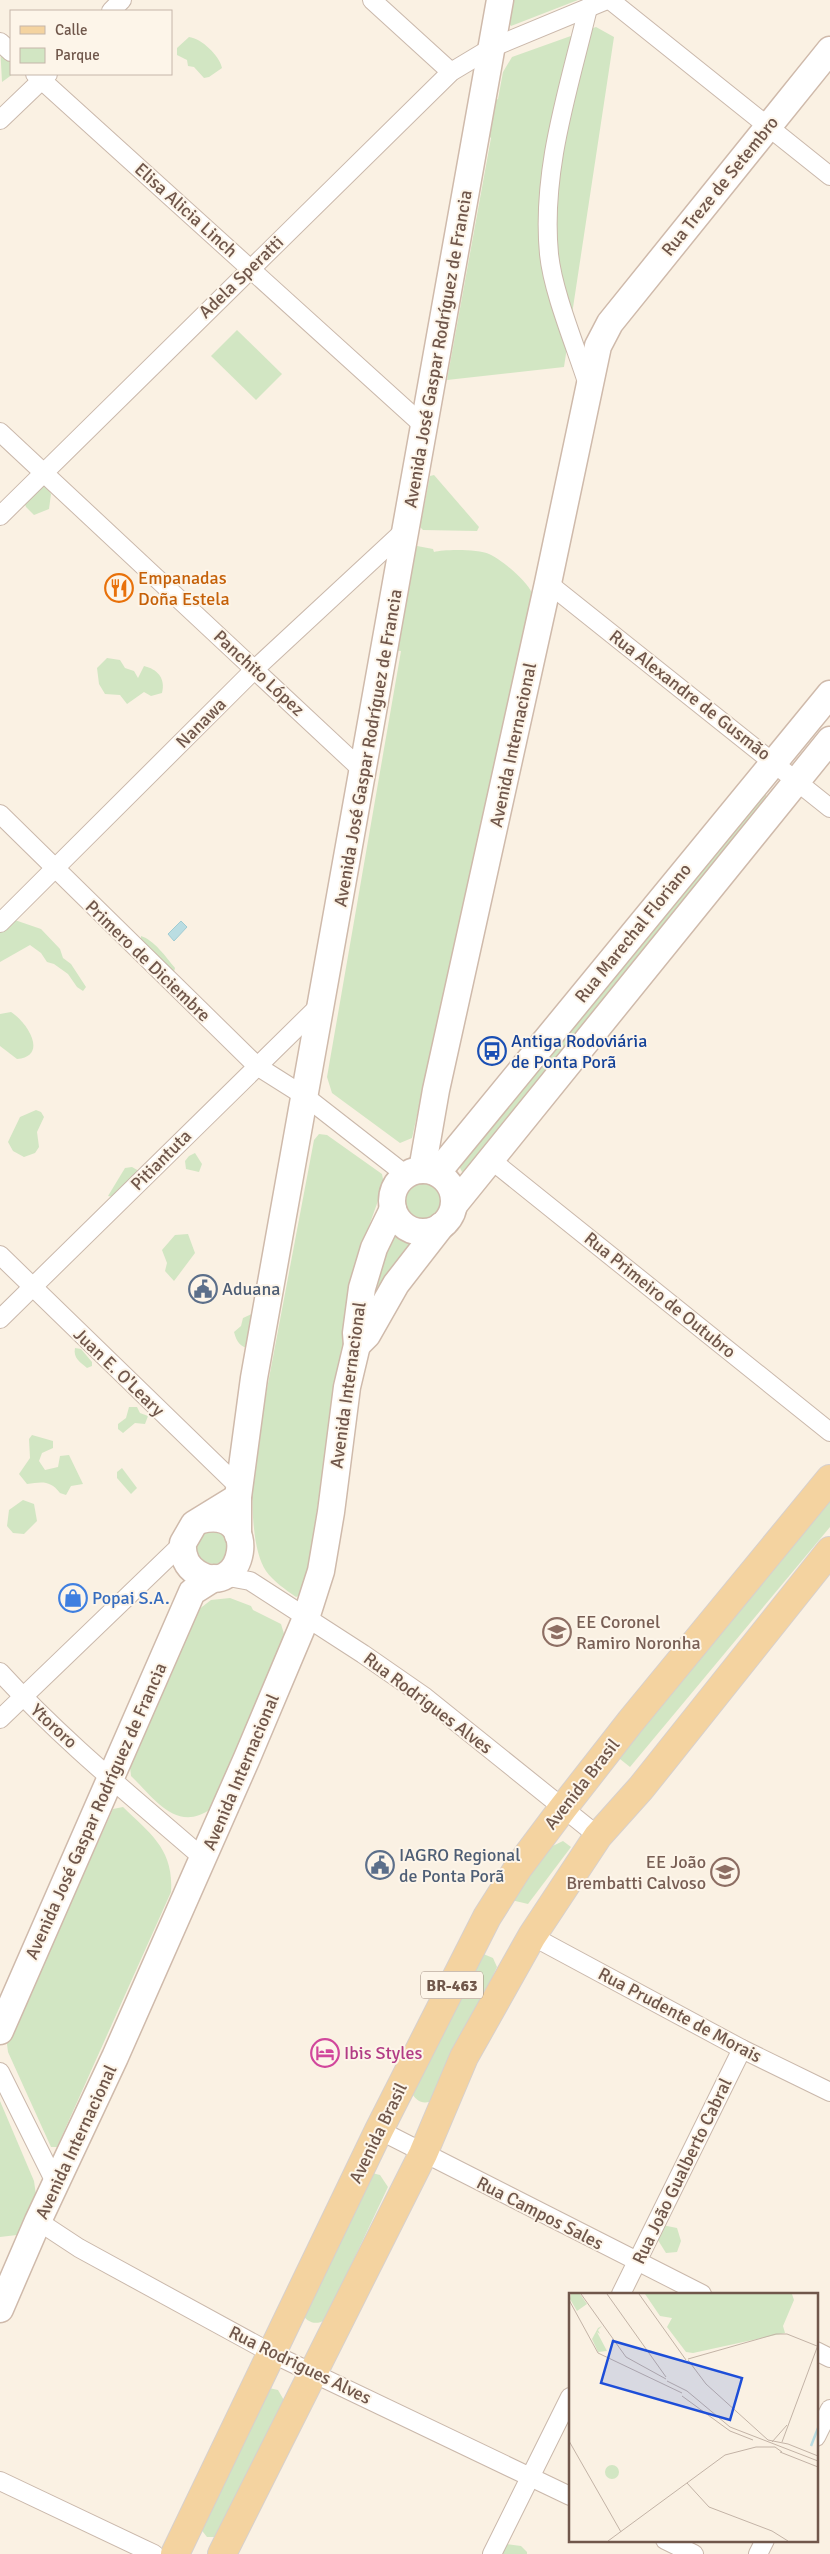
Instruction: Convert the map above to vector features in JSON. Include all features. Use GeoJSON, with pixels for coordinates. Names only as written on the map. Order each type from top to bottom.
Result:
{"type":"FeatureCollection","features":[{"type":"Feature","properties":{"kind":"main road","name":"Avenida José Gaspar Rodríguez de Francia"},"geometry":{"type":"LineString","coordinates":[[240,1541],[239,1492],[254,1378],[306,1097],[500,0]]}},
{"type":"Feature","properties":{"kind":"main road","name":"Rua Treze de Setembro"},"geometry":{"type":"LineString","coordinates":[[610,323],[830,50]]}},
{"type":"Feature","properties":{"kind":"main road","name":"Avenida Internacional"},"geometry":{"type":"LineString","coordinates":[[422,1173],[436,1090],[548,583],[588,387],[598,346],[610,323]]}},
{"type":"Feature","properties":{"kind":"main road","name":"Rua Marechal Floriano"},"geometry":{"type":"LineString","coordinates":[[422,1173],[830,694]]}},
{"type":"Feature","properties":{"kind":"main road","name":"Rua Marechal Floriano"},"geometry":{"type":"LineString","coordinates":[[357,1346],[366,1335],[400,1278],[490,1159],[830,740]]}},
{"type":"Feature","properties":{"kind":"main road"},"geometry":{"type":"LineString","coordinates":[[422,1173],[450,1186],[447,1216],[432,1230],[413,1230],[397,1218],[393,1209],[394,1190],[422,1173]]}},
{"type":"Feature","properties":{"kind":"main road","name":"Avenida Internacional"},"geometry":{"type":"LineString","coordinates":[[0,2309],[38,2221],[115,2057],[306,1618],[320,1571],[331,1512],[347,1387],[357,1346],[356,1333],[362,1288],[374,1248],[393,1209]]}},
{"type":"Feature","properties":{"kind":"main road","name":"Avenida Brasil"},"geometry":{"type":"LineString","coordinates":[[175,2554],[273,2354],[379,2130],[487,1917],[518,1868],[631,1721],[830,1479]]}},
{"type":"Feature","properties":{"kind":"main road"},"geometry":{"type":"LineString","coordinates":[[201,1520],[209,1518],[225,1522],[232,1526],[240,1541],[237,1564],[219,1577],[192,1592],[180,1558],[189,1530],[201,1520],[239,1492]]}},
{"type":"Feature","properties":{"kind":"main road","name":"BR-463"},"geometry":{"type":"LineString","coordinates":[[222,2554],[423,2154],[464,2057],[532,1936],[598,1836],[653,1773],[830,1551]]}},
{"type":"Feature","properties":{"kind":"main road"},"geometry":{"type":"LineString","coordinates":[[180,1558],[200,1575],[219,1577]]}},
{"type":"Feature","properties":{"kind":"main road","name":"Avenida José Gaspar Rodríguez de Francia"},"geometry":{"type":"LineString","coordinates":[[0,2031],[192,1592]]}},
{"type":"Feature","properties":{"kind":"street"},"geometry":{"type":"LineString","coordinates":[[111,10],[122,0]]}},
{"type":"Feature","properties":{"kind":"street"},"geometry":{"type":"LineString","coordinates":[[372,0],[451,72]]}},
{"type":"Feature","properties":{"kind":"street"},"geometry":{"type":"LineString","coordinates":[[609,0],[830,176]]}},
{"type":"Feature","properties":{"kind":"street","name":"Adela Speratti"},"geometry":{"type":"LineString","coordinates":[[0,516],[249,268],[451,72],[491,48],[609,0]]}},
{"type":"Feature","properties":{"kind":"street"},"geometry":{"type":"LineString","coordinates":[[588,8],[550,168],[549,208],[550,255],[560,299],[588,387]]}},
{"type":"Feature","properties":{"kind":"street"},"geometry":{"type":"LineString","coordinates":[[0,42],[10,51]]}},
{"type":"Feature","properties":{"kind":"street"},"geometry":{"type":"LineString","coordinates":[[0,120],[42,76]]}},
{"type":"Feature","properties":{"kind":"street","name":"Elisa Alicia Linch"},"geometry":{"type":"LineString","coordinates":[[42,76],[425,428]]}},
{"type":"Feature","properties":{"kind":"street","name":"Panchito López"},"geometry":{"type":"LineString","coordinates":[[0,432],[363,771]]}},
{"type":"Feature","properties":{"kind":"street","name":"Nanawa"},"geometry":{"type":"LineString","coordinates":[[0,922],[255,669],[407,528]]}},
{"type":"Feature","properties":{"kind":"street","name":"Rua Alexandre de Gusmão"},"geometry":{"type":"LineString","coordinates":[[548,583],[830,808]]}},
{"type":"Feature","properties":{"kind":"street","name":"Primero de Diciembre"},"geometry":{"type":"LineString","coordinates":[[0,814],[256,1066],[422,1173]]}},
{"type":"Feature","properties":{"kind":"street","name":"Pitiantuta"},"geometry":{"type":"LineString","coordinates":[[0,1319],[322,1002]]}},
{"type":"Feature","properties":{"kind":"street","name":"Rua Primeiro de Outubro"},"geometry":{"type":"LineString","coordinates":[[490,1159],[830,1432]]}},
{"type":"Feature","properties":{"kind":"street","name":"Juan E. O'Leary"},"geometry":{"type":"LineString","coordinates":[[0,1256],[239,1492]]}},
{"type":"Feature","properties":{"kind":"street"},"geometry":{"type":"LineString","coordinates":[[219,1577],[250,1581],[240,1541]]}},
{"type":"Feature","properties":{"kind":"street"},"geometry":{"type":"LineString","coordinates":[[0,1719],[22,1696],[180,1558]]}},
{"type":"Feature","properties":{"kind":"street","name":"Rua Rodrigues Alves"},"geometry":{"type":"LineString","coordinates":[[250,1581],[363,1654],[425,1697],[598,1836]]}},
{"type":"Feature","properties":{"kind":"street","name":"Ytororo"},"geometry":{"type":"LineString","coordinates":[[0,1672],[22,1696],[110,1778],[203,1858]]}},
{"type":"Feature","properties":{"kind":"street","name":"Rua Prudente de Morais"},"geometry":{"type":"LineString","coordinates":[[532,1936],[742,2049],[830,2092]]}},
{"type":"Feature","properties":{"kind":"street","name":"Rua João Gualberto Cabral"},"geometry":{"type":"LineString","coordinates":[[622,2293],[742,2049]]}},
{"type":"Feature","properties":{"kind":"street"},"geometry":{"type":"LineString","coordinates":[[0,2072],[56,2184]]}},
{"type":"Feature","properties":{"kind":"street","name":"Rua Campos Sales"},"geometry":{"type":"LineString","coordinates":[[379,2130],[700,2293]]}},
{"type":"Feature","properties":{"kind":"street","name":"Rua Rodrigues Alves"},"geometry":{"type":"LineString","coordinates":[[38,2221],[79,2248],[273,2354],[569,2496]]}},
{"type":"Feature","properties":{"kind":"street"},"geometry":{"type":"LineString","coordinates":[[818,2352],[830,2358]]}},
{"type":"Feature","properties":{"kind":"street"},"geometry":{"type":"LineString","coordinates":[[492,2554],[569,2399]]}},
{"type":"Feature","properties":{"kind":"street"},"geometry":{"type":"LineString","coordinates":[[818,2433],[830,2409]]}},
{"type":"Feature","properties":{"kind":"street"},"geometry":{"type":"LineString","coordinates":[[0,2481],[154,2554]]}},
{"type":"Feature","properties":{"kind":"street"},"geometry":{"type":"LineString","coordinates":[[669,2542],[694,2554]]}},
{"type":"Feature","properties":{"kind":"street"},"geometry":{"type":"LineString","coordinates":[[758,2554],[764,2542]]}},
{"type":"Feature","properties":{"kind":"green space"},"geometry":{"type":"Polygon","coordinates":[[[512,0],[578,0],[511,26],[508,22],[512,0]]]}},
{"type":"Feature","properties":{"kind":"green space"},"geometry":{"type":"Polygon","coordinates":[[[596,27],[614,37],[564,367],[447,380],[491,138],[483,130],[485,104],[498,99],[503,72],[512,57],[596,27]]]}},
{"type":"Feature","properties":{"kind":"green space"},"geometry":{"type":"Polygon","coordinates":[[[189,37],[194,38],[209,48],[218,58],[222,68],[209,77],[204,78],[194,67],[188,66],[187,60],[177,55],[177,48],[189,37]]]}},
{"type":"Feature","properties":{"kind":"green space"},"geometry":{"type":"Polygon","coordinates":[[[0,45],[10,53],[10,75],[12,75],[2,82],[0,45]]]}},
{"type":"Feature","properties":{"kind":"green space"},"geometry":{"type":"Polygon","coordinates":[[[237,330],[282,374],[256,400],[211,356],[237,330]]]}},
{"type":"Feature","properties":{"kind":"green space"},"geometry":{"type":"Polygon","coordinates":[[[434,475],[479,527],[477,531],[423,530],[420,527],[430,476],[434,475]]]}},
{"type":"Feature","properties":{"kind":"green space"},"geometry":{"type":"Polygon","coordinates":[[[43,481],[51,494],[49,509],[34,515],[26,507],[22,497],[43,481]]]}},
{"type":"Feature","properties":{"kind":"green space"},"geometry":{"type":"Polygon","coordinates":[[[417,546],[433,549],[434,552],[461,550],[489,554],[513,571],[532,593],[412,1138],[400,1143],[332,1093],[327,1077],[401,651],[393,650],[403,550],[417,546]]]}},
{"type":"Feature","properties":{"kind":"green space"},"geometry":{"type":"Polygon","coordinates":[[[107,658],[120,660],[125,668],[134,671],[138,678],[144,666],[153,669],[163,683],[162,693],[151,696],[144,692],[127,704],[120,695],[105,694],[99,684],[97,668],[107,658]]]}},
{"type":"Feature","properties":{"kind":"green space"},"geometry":{"type":"Polygon","coordinates":[[[765,793],[768,800],[464,1173],[462,1172],[459,1166],[765,793]]]}},
{"type":"Feature","properties":{"kind":"green space"},"geometry":{"type":"Polygon","coordinates":[[[0,917],[6,917],[41,929],[60,949],[63,958],[71,964],[86,987],[83,991],[77,987],[68,974],[54,964],[47,962],[41,953],[30,945],[0,962],[0,917]]]}},
{"type":"Feature","properties":{"kind":"green space"},"geometry":{"type":"Polygon","coordinates":[[[141,936],[151,941],[160,949],[175,968],[174,972],[141,943],[141,936]]]}},
{"type":"Feature","properties":{"kind":"green space"},"geometry":{"type":"Polygon","coordinates":[[[11,1012],[23,1023],[32,1038],[32,1052],[27,1057],[17,1059],[0,1046],[0,1014],[11,1012]]]}},
{"type":"Feature","properties":{"kind":"green space"},"geometry":{"type":"Polygon","coordinates":[[[36,1110],[41,1112],[44,1117],[37,1132],[39,1147],[35,1153],[24,1157],[13,1151],[8,1142],[20,1117],[36,1110]]]}},
{"type":"Feature","properties":{"kind":"green space"},"geometry":{"type":"Polygon","coordinates":[[[319,1134],[327,1135],[382,1174],[384,1184],[359,1254],[305,1586],[301,1595],[296,1597],[272,1578],[261,1561],[253,1519],[253,1463],[314,1140],[319,1134]]]}},
{"type":"Feature","properties":{"kind":"green space"},"geometry":{"type":"Polygon","coordinates":[[[195,1153],[202,1164],[199,1172],[186,1169],[185,1161],[195,1153]]]}},
{"type":"Feature","properties":{"kind":"green space"},"geometry":{"type":"Polygon","coordinates":[[[132,1167],[139,1171],[122,1199],[108,1196],[125,1168],[132,1167]]]}},
{"type":"Feature","properties":{"kind":"green space"},"geometry":{"type":"Polygon","coordinates":[[[423,1182],[438,1188],[444,1203],[438,1218],[423,1224],[408,1218],[402,1203],[408,1188],[423,1182]]]}},
{"type":"Feature","properties":{"kind":"green space"},"geometry":{"type":"Polygon","coordinates":[[[188,1234],[195,1253],[174,1281],[165,1271],[167,1263],[162,1250],[175,1235],[188,1234]]]}},
{"type":"Feature","properties":{"kind":"green space"},"geometry":{"type":"Polygon","coordinates":[[[394,1235],[412,1246],[365,1317],[374,1277],[394,1235]]]}},
{"type":"Feature","properties":{"kind":"green space"},"geometry":{"type":"Polygon","coordinates":[[[256,1312],[251,1350],[240,1344],[234,1332],[241,1326],[243,1318],[256,1312]]]}},
{"type":"Feature","properties":{"kind":"green space"},"geometry":{"type":"Polygon","coordinates":[[[75,1348],[81,1349],[92,1362],[92,1366],[87,1368],[80,1362],[75,1355],[75,1348]]]}},
{"type":"Feature","properties":{"kind":"green space"},"geometry":{"type":"Polygon","coordinates":[[[129,1407],[137,1407],[140,1413],[148,1416],[145,1424],[135,1423],[123,1433],[118,1429],[118,1424],[126,1418],[129,1407]]]}},
{"type":"Feature","properties":{"kind":"green space"},"geometry":{"type":"Polygon","coordinates":[[[32,1435],[53,1441],[53,1448],[42,1453],[39,1461],[45,1470],[58,1467],[60,1456],[69,1455],[83,1484],[71,1486],[66,1495],[60,1493],[49,1484],[27,1484],[19,1474],[30,1458],[29,1439],[32,1435]]]}},
{"type":"Feature","properties":{"kind":"green space"},"geometry":{"type":"Polygon","coordinates":[[[122,1468],[137,1488],[131,1494],[117,1478],[117,1472],[122,1468]]]}},
{"type":"Feature","properties":{"kind":"green space"},"geometry":{"type":"Polygon","coordinates":[[[830,1482],[830,1527],[630,1767],[610,1751],[830,1482]]]}},
{"type":"Feature","properties":{"kind":"green space"},"geometry":{"type":"Polygon","coordinates":[[[23,1500],[34,1504],[37,1521],[24,1534],[13,1533],[7,1526],[9,1510],[23,1500]]]}},
{"type":"Feature","properties":{"kind":"green space"},"geometry":{"type":"Polygon","coordinates":[[[201,1531],[224,1532],[231,1549],[217,1564],[198,1559],[194,1542],[201,1531]]]}},
{"type":"Feature","properties":{"kind":"green space"},"geometry":{"type":"Polygon","coordinates":[[[230,1598],[251,1606],[253,1610],[281,1624],[285,1637],[212,1808],[199,1815],[188,1817],[177,1815],[158,1803],[131,1776],[130,1767],[198,1610],[211,1600],[230,1598]]]}},
{"type":"Feature","properties":{"kind":"green space"},"geometry":{"type":"Polygon","coordinates":[[[123,1807],[143,1826],[165,1854],[171,1877],[171,1892],[57,2147],[51,2147],[8,2052],[7,2044],[113,1809],[123,1807]]]}},
{"type":"Feature","properties":{"kind":"green space"},"geometry":{"type":"Polygon","coordinates":[[[563,1841],[571,1847],[528,1904],[503,1898],[534,1855],[563,1841]]]}},
{"type":"Feature","properties":{"kind":"green space"},"geometry":{"type":"Polygon","coordinates":[[[481,1953],[493,1958],[497,1967],[435,2099],[421,2102],[411,2092],[481,1953]]]}},
{"type":"Feature","properties":{"kind":"green space"},"geometry":{"type":"Polygon","coordinates":[[[0,2101],[34,2181],[36,2195],[17,2235],[0,2237],[0,2101]]]}},
{"type":"Feature","properties":{"kind":"green space"},"geometry":{"type":"Polygon","coordinates":[[[372,2173],[380,2175],[388,2187],[325,2320],[318,2323],[312,2322],[301,2313],[372,2173]]]}},
{"type":"Feature","properties":{"kind":"green space"},"geometry":{"type":"Polygon","coordinates":[[[662,2225],[677,2228],[681,2241],[677,2252],[666,2253],[656,2237],[662,2225]]]}},
{"type":"Feature","properties":{"kind":"green space"},"geometry":{"type":"Polygon","coordinates":[[[269,2388],[278,2390],[285,2402],[218,2537],[207,2537],[199,2527],[269,2388]]]}},
{"type":"Feature","properties":{"kind":"green space"},"geometry":{"type":"Polygon","coordinates":[[[506,2544],[521,2546],[527,2554],[493,2554],[506,2544]]]}},
{"type":"Feature","properties":{"kind":"water"},"geometry":{"type":"Polygon","coordinates":[[[181,921],[187,927],[174,941],[168,934],[181,921]]]}},
{"type":"Feature","properties":{"kind":"place","name":"Empanadas Doña Estela"},"geometry":{"type":"Point","coordinates":[119,588]}},
{"type":"Feature","properties":{"kind":"place","name":"Antiga Rodoviária de Ponta Porã"},"geometry":{"type":"Point","coordinates":[492,1051]}},
{"type":"Feature","properties":{"kind":"place","name":"Aduana"},"geometry":{"type":"Point","coordinates":[203,1289]}},
{"type":"Feature","properties":{"kind":"place","name":"Popai S.A."},"geometry":{"type":"Point","coordinates":[73,1598]}},
{"type":"Feature","properties":{"kind":"place","name":"EE Coronel Ramiro Noronha"},"geometry":{"type":"Point","coordinates":[557,1632]}},
{"type":"Feature","properties":{"kind":"place","name":"IAGRO Regional de Ponta Porã"},"geometry":{"type":"Point","coordinates":[380,1865]}},
{"type":"Feature","properties":{"kind":"place","name":"EE João Brembatti Calvoso"},"geometry":{"type":"Point","coordinates":[725,1872]}},
{"type":"Feature","properties":{"kind":"place","name":"Ibis Styles"},"geometry":{"type":"Point","coordinates":[325,2053]}}]}
